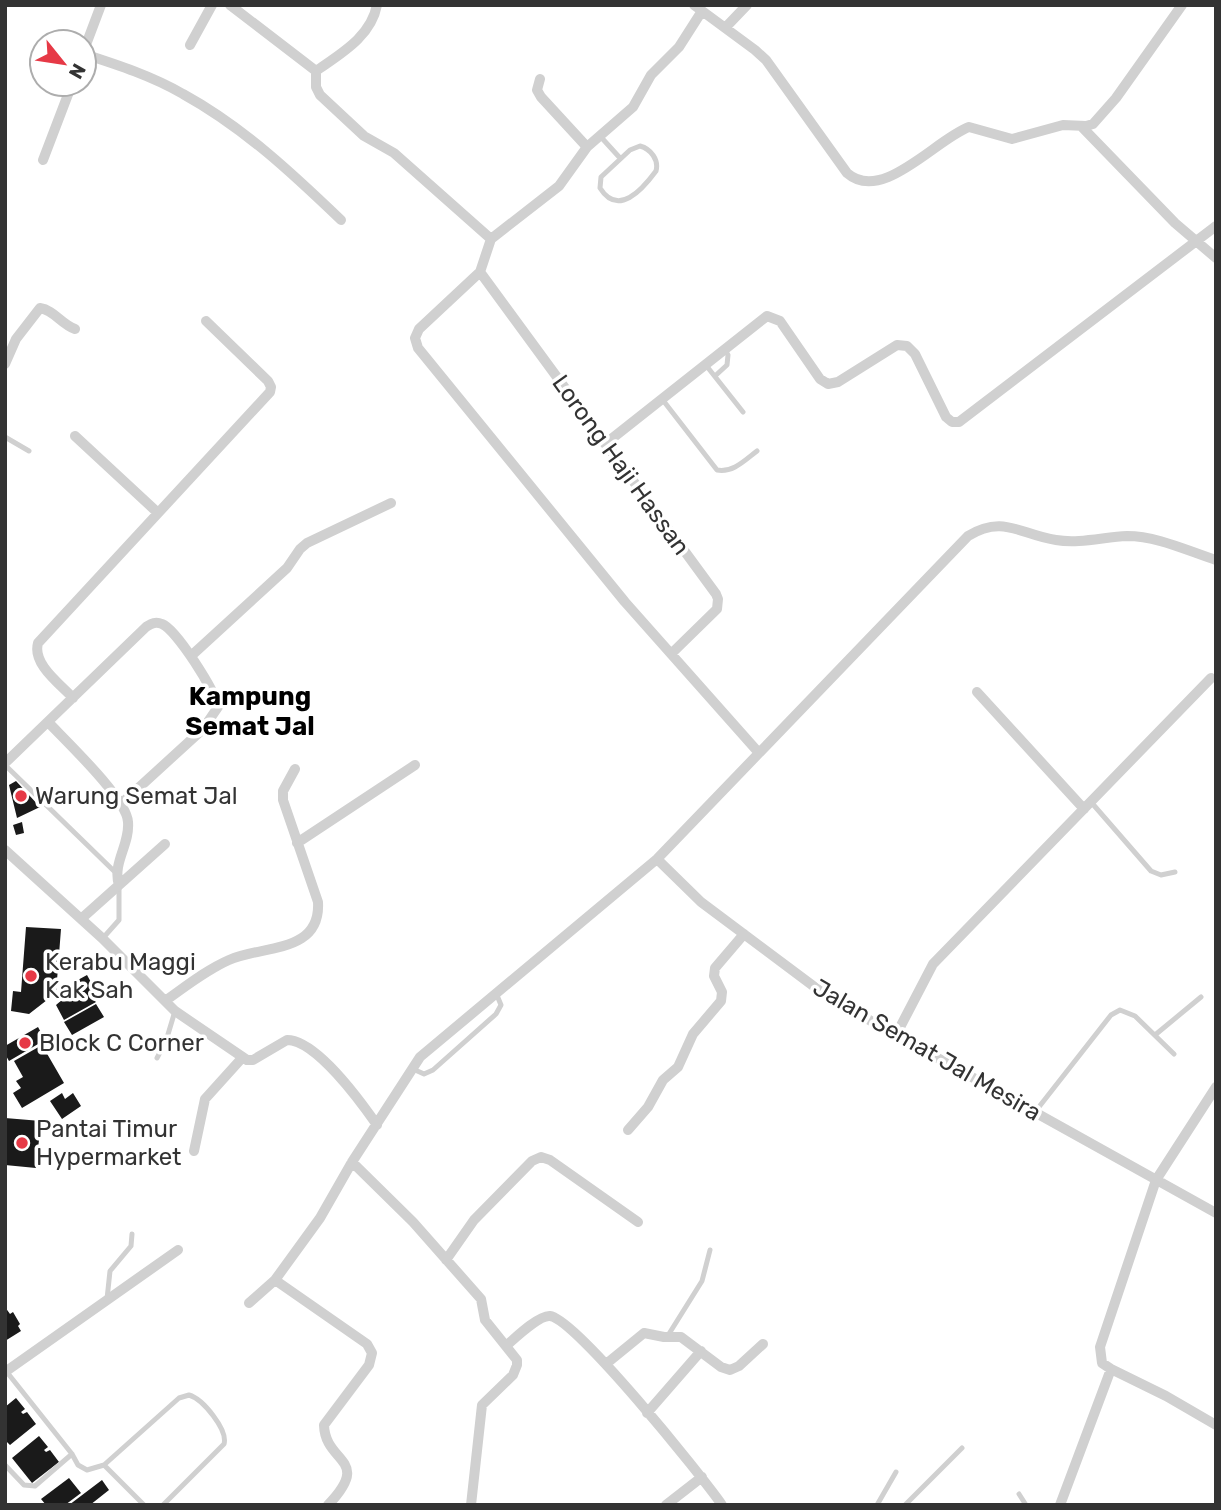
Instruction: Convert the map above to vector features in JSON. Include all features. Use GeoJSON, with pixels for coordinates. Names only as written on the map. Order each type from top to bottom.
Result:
{"type":"FeatureCollection","features":[{"type":"Feature","properties":{"kind":"street"},"geometry":{"type":"LineString","coordinates":[[93,28],[101,5]]}},
{"type":"Feature","properties":{"kind":"street"},"geometry":{"type":"LineString","coordinates":[[190,45],[212,5]]}},
{"type":"Feature","properties":{"kind":"street"},"geometry":{"type":"LineString","coordinates":[[230,5],[316,71]]}},
{"type":"Feature","properties":{"kind":"street"},"geometry":{"type":"LineString","coordinates":[[316,71],[356,41],[373,19],[377,5]]}},
{"type":"Feature","properties":{"kind":"street"},"geometry":{"type":"LineString","coordinates":[[725,28],[747,5]]}},
{"type":"Feature","properties":{"kind":"street"},"geometry":{"type":"LineString","coordinates":[[759,753],[625,602],[418,348],[415,338],[419,329],[480,272],[491,239],[559,186],[587,147],[633,107],[646,81],[679,47],[698,8],[766,60],[847,173],[859,181],[886,180],[970,127],[1012,139],[1063,125],[1093,124],[1116,99],[1182,5]]}},
{"type":"Feature","properties":{"kind":"street"},"geometry":{"type":"LineString","coordinates":[[98,57],[132,69],[207,108],[278,160],[341,220]]}},
{"type":"Feature","properties":{"kind":"street"},"geometry":{"type":"LineString","coordinates":[[316,71],[316,87],[320,95],[364,136],[394,153],[491,239]]}},
{"type":"Feature","properties":{"kind":"street"},"geometry":{"type":"LineString","coordinates":[[540,79],[537,86],[541,97],[587,147]]}},
{"type":"Feature","properties":{"kind":"street"},"geometry":{"type":"LineString","coordinates":[[44,160],[67,98]]}},
{"type":"Feature","properties":{"kind":"street"},"geometry":{"type":"LineString","coordinates":[[1080,126],[1195,242],[1216,258]]}},
{"type":"Feature","properties":{"kind":"street"},"geometry":{"type":"LineString","coordinates":[[605,444],[762,317],[773,316],[780,321],[820,379],[832,384],[897,345],[907,346],[915,354],[946,417],[951,422],[959,422],[1216,226]]}},
{"type":"Feature","properties":{"kind":"street","name":"Lorong Haji Hassan"},"geometry":{"type":"LineString","coordinates":[[480,272],[718,599],[714,613],[672,653]]}},
{"type":"Feature","properties":{"kind":"street"},"geometry":{"type":"LineString","coordinates":[[5,364],[16,340],[40,308],[46,309],[65,325],[75,329]]}},
{"type":"Feature","properties":{"kind":"street"},"geometry":{"type":"LineString","coordinates":[[73,698],[39,661],[36,651],[38,643],[257,409],[271,387],[254,366],[206,321]]}},
{"type":"Feature","properties":{"kind":"street"},"geometry":{"type":"LineString","coordinates":[[75,436],[158,513]]}},
{"type":"Feature","properties":{"kind":"street"},"geometry":{"type":"LineString","coordinates":[[191,656],[288,568],[307,543],[391,503]]}},
{"type":"Feature","properties":{"kind":"street"},"geometry":{"type":"LineString","coordinates":[[249,1303],[275,1280],[320,1218],[352,1162],[420,1057],[657,859],[968,536],[984,526],[1002,525],[1058,541],[1130,536],[1167,544],[1216,560]]}},
{"type":"Feature","properties":{"kind":"street"},"geometry":{"type":"LineString","coordinates":[[5,764],[150,624],[161,624],[166,626],[191,656],[216,699],[217,711],[203,729],[122,803]]}},
{"type":"Feature","properties":{"kind":"street"},"geometry":{"type":"LineString","coordinates":[[896,1035],[933,964],[1211,678]]}},
{"type":"Feature","properties":{"kind":"street"},"geometry":{"type":"LineString","coordinates":[[976,692],[1087,806]]}},
{"type":"Feature","properties":{"kind":"street"},"geometry":{"type":"LineString","coordinates":[[48,722],[122,803],[128,826],[116,873],[119,885]]}},
{"type":"Feature","properties":{"kind":"street"},"geometry":{"type":"LineString","coordinates":[[297,843],[415,765]]}},
{"type":"Feature","properties":{"kind":"street"},"geometry":{"type":"LineString","coordinates":[[164,1000],[228,960],[303,939],[317,918],[318,902],[297,843],[283,791],[295,769]]}},
{"type":"Feature","properties":{"kind":"street"},"geometry":{"type":"LineString","coordinates":[[81,919],[165,844]]}},
{"type":"Feature","properties":{"kind":"street"},"geometry":{"type":"LineString","coordinates":[[5,850],[102,938],[175,1011],[242,1058],[253,1060],[281,1042],[291,1039],[330,1065],[377,1125]]}},
{"type":"Feature","properties":{"kind":"street","name":"Jalan Semat Jal Mesira"},"geometry":{"type":"LineString","coordinates":[[657,859],[701,902],[828,997],[1216,1213]]}},
{"type":"Feature","properties":{"kind":"street"},"geometry":{"type":"LineString","coordinates":[[628,1130],[650,1104],[663,1080],[680,1065],[693,1034],[721,1001],[722,992],[714,976],[715,968],[744,934]]}},
{"type":"Feature","properties":{"kind":"street"},"geometry":{"type":"LineString","coordinates":[[194,1152],[205,1099],[242,1058]]}},
{"type":"Feature","properties":{"kind":"street"},"geometry":{"type":"LineString","coordinates":[[1216,1087],[1156,1180],[1100,1346],[1102,1363],[1216,1425]]}},
{"type":"Feature","properties":{"kind":"street"},"geometry":{"type":"LineString","coordinates":[[446,1259],[474,1220],[532,1161],[541,1157],[550,1160],[638,1222]]}},
{"type":"Feature","properties":{"kind":"street"},"geometry":{"type":"LineString","coordinates":[[352,1162],[446,1259],[482,1302],[485,1320],[514,1355],[517,1365],[513,1375],[482,1405],[471,1505]]}},
{"type":"Feature","properties":{"kind":"street"},"geometry":{"type":"LineString","coordinates":[[6,1372],[178,1250]]}},
{"type":"Feature","properties":{"kind":"street"},"geometry":{"type":"LineString","coordinates":[[275,1280],[367,1344],[372,1353],[369,1365],[324,1425],[324,1434],[345,1464],[347,1475],[345,1487],[328,1505]]}},
{"type":"Feature","properties":{"kind":"street"},"geometry":{"type":"LineString","coordinates":[[506,1346],[539,1319],[552,1317],[573,1330],[606,1364],[702,1477],[722,1505]]}},
{"type":"Feature","properties":{"kind":"street"},"geometry":{"type":"LineString","coordinates":[[606,1364],[640,1334],[681,1337],[721,1367],[730,1370],[739,1366],[763,1343]]}},
{"type":"Feature","properties":{"kind":"street"},"geometry":{"type":"LineString","coordinates":[[646,1412],[701,1351]]}},
{"type":"Feature","properties":{"kind":"street"},"geometry":{"type":"LineString","coordinates":[[1060,1505],[1111,1369]]}},
{"type":"Feature","properties":{"kind":"street"},"geometry":{"type":"LineString","coordinates":[[666,1505],[702,1477]]}},
{"type":"Feature","properties":{"kind":"lane"},"geometry":{"type":"LineString","coordinates":[[600,136],[620,158]]}},
{"type":"Feature","properties":{"kind":"lane"},"geometry":{"type":"LineString","coordinates":[[640,146],[649,150],[657,161],[657,166],[653,176],[627,199],[617,202],[603,192],[599,182],[604,173],[620,158],[640,146]]}},
{"type":"Feature","properties":{"kind":"lane"},"geometry":{"type":"LineString","coordinates":[[715,376],[727,365],[728,355],[724,348]]}},
{"type":"Feature","properties":{"kind":"lane"},"geometry":{"type":"LineString","coordinates":[[705,364],[743,412]]}},
{"type":"Feature","properties":{"kind":"lane"},"geometry":{"type":"LineString","coordinates":[[662,399],[717,470],[732,469],[757,451]]}},
{"type":"Feature","properties":{"kind":"lane"},"geometry":{"type":"LineString","coordinates":[[5,437],[29,451]]}},
{"type":"Feature","properties":{"kind":"lane"},"geometry":{"type":"LineString","coordinates":[[5,764],[116,873]]}},
{"type":"Feature","properties":{"kind":"lane"},"geometry":{"type":"LineString","coordinates":[[1087,806],[1151,871],[1161,875],[1175,872]]}},
{"type":"Feature","properties":{"kind":"lane"},"geometry":{"type":"LineString","coordinates":[[102,938],[119,920],[119,885]]}},
{"type":"Feature","properties":{"kind":"lane"},"geometry":{"type":"LineString","coordinates":[[412,1068],[424,1074],[433,1070],[487,1022],[499,1010],[500,1000],[496,993]]}},
{"type":"Feature","properties":{"kind":"lane"},"geometry":{"type":"LineString","coordinates":[[1155,1035],[1201,997]]}},
{"type":"Feature","properties":{"kind":"lane"},"geometry":{"type":"LineString","coordinates":[[157,1058],[166,1041],[175,1011]]}},
{"type":"Feature","properties":{"kind":"lane"},"geometry":{"type":"LineString","coordinates":[[1035,1112],[1116,1012],[1128,1012],[1174,1054]]}},
{"type":"Feature","properties":{"kind":"lane"},"geometry":{"type":"LineString","coordinates":[[107,1298],[110,1270],[131,1246],[132,1234]]}},
{"type":"Feature","properties":{"kind":"lane"},"geometry":{"type":"LineString","coordinates":[[667,1337],[702,1282],[710,1250]]}},
{"type":"Feature","properties":{"kind":"lane"},"geometry":{"type":"LineString","coordinates":[[6,1372],[82,1469],[104,1465],[179,1398],[194,1396],[223,1429],[226,1439],[163,1505]]}},
{"type":"Feature","properties":{"kind":"lane"},"geometry":{"type":"LineString","coordinates":[[905,1505],[962,1448]]}},
{"type":"Feature","properties":{"kind":"lane"},"geometry":{"type":"LineString","coordinates":[[5,1465],[24,1485],[35,1486],[72,1454]]}},
{"type":"Feature","properties":{"kind":"lane"},"geometry":{"type":"LineString","coordinates":[[104,1465],[144,1505]]}},
{"type":"Feature","properties":{"kind":"lane"},"geometry":{"type":"LineString","coordinates":[[877,1505],[896,1472]]}},
{"type":"Feature","properties":{"kind":"lane"},"geometry":{"type":"LineString","coordinates":[[1019,1494],[1026,1505]]}},
{"type":"Feature","properties":{"kind":"building","name":"Warung Semat Jal"},"geometry":{"type":"Polygon","coordinates":[[[16,781],[40,807],[17,818],[9,785],[16,781]]]}},
{"type":"Feature","properties":{"kind":"building"},"geometry":{"type":"Polygon","coordinates":[[[22,822],[24,833],[16,835],[13,825],[22,822]]]}},
{"type":"Feature","properties":{"kind":"building"},"geometry":{"type":"Polygon","coordinates":[[[26,927],[61,929],[56,993],[29,1014],[11,1011],[13,991],[21,992],[26,927]]]}},
{"type":"Feature","properties":{"kind":"building"},"geometry":{"type":"Polygon","coordinates":[[[87,975],[98,995],[93,998],[96,1002],[64,1020],[56,1005],[69,994],[65,987],[87,975]]]}},
{"type":"Feature","properties":{"kind":"building"},"geometry":{"type":"Polygon","coordinates":[[[96,1004],[104,1017],[72,1035],[64,1022],[96,1004]]]}},
{"type":"Feature","properties":{"kind":"building","name":"Block C Corner"},"geometry":{"type":"Polygon","coordinates":[[[38,1027],[45,1040],[9,1061],[5,1046],[38,1027]]]}},
{"type":"Feature","properties":{"kind":"building"},"geometry":{"type":"Polygon","coordinates":[[[42,1045],[64,1083],[22,1108],[13,1093],[21,1088],[16,1081],[23,1077],[14,1061],[42,1045]]]}},
{"type":"Feature","properties":{"kind":"building"},"geometry":{"type":"Polygon","coordinates":[[[62,1093],[65,1099],[73,1093],[81,1106],[62,1119],[50,1101],[62,1093]]]}},
{"type":"Feature","properties":{"kind":"building","name":"Pantai Timur Hypermarket"},"geometry":{"type":"Polygon","coordinates":[[[5,1118],[41,1121],[36,1168],[5,1165],[5,1118]]]}},
{"type":"Feature","properties":{"kind":"building"},"geometry":{"type":"Polygon","coordinates":[[[5,1307],[10,1314],[13,1312],[21,1331],[5,1341],[5,1307]]]}},
{"type":"Feature","properties":{"kind":"building"},"geometry":{"type":"Polygon","coordinates":[[[16,1398],[25,1409],[21,1412],[27,1412],[36,1424],[10,1445],[5,1440],[5,1407],[16,1398]]]}},
{"type":"Feature","properties":{"kind":"building"},"geometry":{"type":"Polygon","coordinates":[[[39,1436],[48,1447],[44,1450],[50,1450],[59,1462],[32,1483],[12,1458],[39,1436]]]}},
{"type":"Feature","properties":{"kind":"building"},"geometry":{"type":"Polygon","coordinates":[[[69,1478],[81,1493],[65,1505],[46,1505],[41,1499],[69,1478]]]}},
{"type":"Feature","properties":{"kind":"building"},"geometry":{"type":"Polygon","coordinates":[[[102,1480],[109,1490],[90,1505],[69,1505],[102,1480]]]}},
{"type":"Feature","properties":{"kind":"place","name":"Warung Semat Jal"},"geometry":{"type":"Point","coordinates":[21,796]}},
{"type":"Feature","properties":{"kind":"place","name":"Kerabu Maggi Kak Sah"},"geometry":{"type":"Point","coordinates":[31,976]}},
{"type":"Feature","properties":{"kind":"place","name":"Block C Corner"},"geometry":{"type":"Point","coordinates":[25,1043]}},
{"type":"Feature","properties":{"kind":"place","name":"Pantai Timur Hypermarket"},"geometry":{"type":"Point","coordinates":[22,1143]}},
{"type":"Feature","properties":{"kind":"district","name":"Kampung Semat Jal"},"geometry":{"type":"Point","coordinates":[250,711]}}]}
